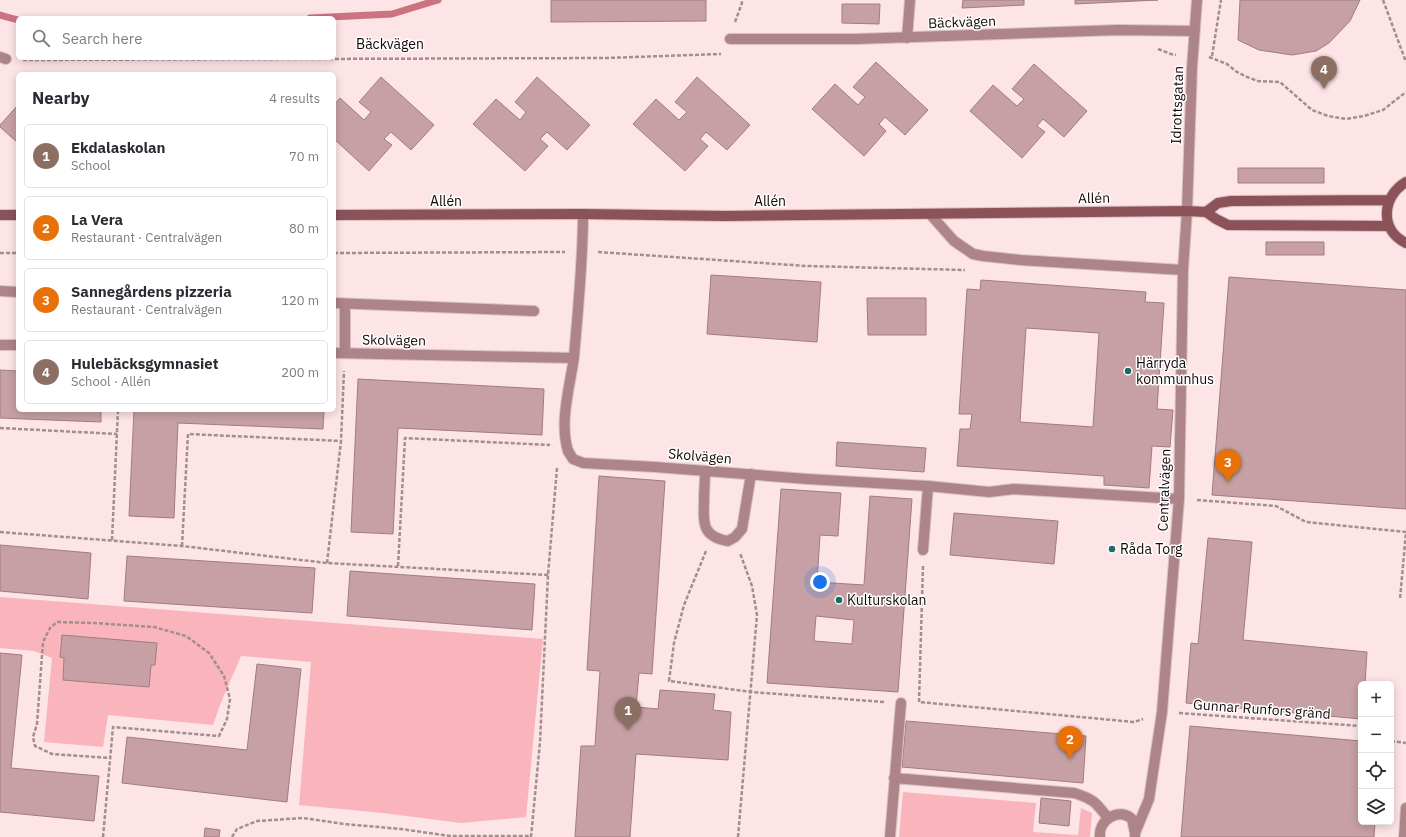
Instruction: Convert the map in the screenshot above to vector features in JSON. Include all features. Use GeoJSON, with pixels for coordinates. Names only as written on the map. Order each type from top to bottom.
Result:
{"type":"FeatureCollection","features":[{"type":"Feature","properties":{"kind":"street"},"geometry":{"type":"LineString","coordinates":[[907,38],[910,0]]}},
{"type":"Feature","properties":{"kind":"street","name":"Idrottsgatan"},"geometry":{"type":"LineString","coordinates":[[1188,211],[1197,0]]}},
{"type":"Feature","properties":{"kind":"street","name":"Bäckvägen"},"geometry":{"type":"LineString","coordinates":[[730,38],[794,40],[907,38],[1118,30],[1195,31]]}},
{"type":"Feature","properties":{"kind":"street"},"geometry":{"type":"LineString","coordinates":[[1406,182],[1396,189],[1389,200],[1387,213],[1390,226],[1397,237],[1406,242]]}},
{"type":"Feature","properties":{"kind":"street"},"geometry":{"type":"LineString","coordinates":[[1206,212],[1218,203],[1231,201],[1389,200]]}},
{"type":"Feature","properties":{"kind":"street","name":"Allén"},"geometry":{"type":"LineString","coordinates":[[336,215],[583,214],[725,216],[1188,211],[1206,212],[1228,225],[1390,226]]}},
{"type":"Feature","properties":{"kind":"street","name":"Centralvägen"},"geometry":{"type":"LineString","coordinates":[[1135,835],[1149,799],[1162,712],[1179,499],[1183,270],[1188,211]]}},
{"type":"Feature","properties":{"kind":"street"},"geometry":{"type":"LineString","coordinates":[[568,450],[564,432],[574,358],[583,252],[583,214]]}},
{"type":"Feature","properties":{"kind":"street"},"geometry":{"type":"LineString","coordinates":[[930,214],[954,241],[973,254],[1020,260],[1183,270]]}},
{"type":"Feature","properties":{"kind":"street"},"geometry":{"type":"LineString","coordinates":[[0,215],[16,215]]}},
{"type":"Feature","properties":{"kind":"street"},"geometry":{"type":"LineString","coordinates":[[0,291],[16,292]]}},
{"type":"Feature","properties":{"kind":"street"},"geometry":{"type":"LineString","coordinates":[[336,303],[534,311]]}},
{"type":"Feature","properties":{"kind":"street"},"geometry":{"type":"LineString","coordinates":[[344,353],[345,304]]}},
{"type":"Feature","properties":{"kind":"street"},"geometry":{"type":"LineString","coordinates":[[0,344],[16,344]]}},
{"type":"Feature","properties":{"kind":"street","name":"Skolvägen"},"geometry":{"type":"LineString","coordinates":[[336,353],[574,358]]}},
{"type":"Feature","properties":{"kind":"street","name":"Skolvägen"},"geometry":{"type":"LineString","coordinates":[[568,450],[573,459],[583,463],[928,486],[989,492],[1014,489],[1179,499]]}},
{"type":"Feature","properties":{"kind":"street"},"geometry":{"type":"LineString","coordinates":[[705,471],[703,521],[706,529],[712,536],[720,540],[728,541],[735,538],[742,529],[751,474]]}},
{"type":"Feature","properties":{"kind":"street"},"geometry":{"type":"LineString","coordinates":[[923,550],[928,486]]}},
{"type":"Feature","properties":{"kind":"street"},"geometry":{"type":"LineString","coordinates":[[890,837],[901,703]]}},
{"type":"Feature","properties":{"kind":"street"},"geometry":{"type":"LineString","coordinates":[[894,778],[1074,793],[1088,797],[1108,818]]}},
{"type":"Feature","properties":{"kind":"street"},"geometry":{"type":"LineString","coordinates":[[1404,837],[1406,808]]}},
{"type":"Feature","properties":{"kind":"street"},"geometry":{"type":"LineString","coordinates":[[1100,837],[1099,832],[1101,827],[1108,818],[1112,815],[1123,814],[1131,817],[1135,835]]}},
{"type":"Feature","properties":{"kind":"path"},"geometry":{"type":"LineString","coordinates":[[730,38],[742,3],[741,0]]}},
{"type":"Feature","properties":{"kind":"path"},"geometry":{"type":"LineString","coordinates":[[1221,0],[1212,57],[1227,64],[1237,72],[1247,77],[1258,81],[1280,82],[1312,110],[1328,116],[1346,119],[1364,116],[1383,110],[1406,92]]}},
{"type":"Feature","properties":{"kind":"path"},"geometry":{"type":"LineString","coordinates":[[1383,0],[1406,62]]}},
{"type":"Feature","properties":{"kind":"path","name":"Bäckvägen"},"geometry":{"type":"LineString","coordinates":[[336,59],[606,58],[708,55]]}},
{"type":"Feature","properties":{"kind":"path"},"geometry":{"type":"LineString","coordinates":[[336,253],[615,252],[807,266],[968,270]]}},
{"type":"Feature","properties":{"kind":"path"},"geometry":{"type":"LineString","coordinates":[[0,253],[16,253]]}},
{"type":"Feature","properties":{"kind":"path"},"geometry":{"type":"LineString","coordinates":[[327,563],[341,441],[344,353]]}},
{"type":"Feature","properties":{"kind":"path"},"geometry":{"type":"LineString","coordinates":[[112,540],[118,412]]}},
{"type":"Feature","properties":{"kind":"path"},"geometry":{"type":"LineString","coordinates":[[0,428],[118,434]]}},
{"type":"Feature","properties":{"kind":"path"},"geometry":{"type":"LineString","coordinates":[[182,546],[188,434],[341,441]]}},
{"type":"Feature","properties":{"kind":"path"},"geometry":{"type":"LineString","coordinates":[[232,837],[237,829],[257,821],[303,818],[450,836],[530,836],[540,742],[548,575],[558,454],[557,445],[405,438],[398,566]]}},
{"type":"Feature","properties":{"kind":"path"},"geometry":{"type":"LineString","coordinates":[[558,454],[568,450]]}},
{"type":"Feature","properties":{"kind":"path"},"geometry":{"type":"LineString","coordinates":[[1179,499],[1276,506],[1306,522],[1406,532],[1400,600]]}},
{"type":"Feature","properties":{"kind":"path"},"geometry":{"type":"LineString","coordinates":[[0,532],[182,546],[327,563],[548,575]]}},
{"type":"Feature","properties":{"kind":"path"},"geometry":{"type":"LineString","coordinates":[[712,536],[684,605],[674,643],[669,681],[752,692],[901,703],[919,702],[1134,722],[1162,712]]}},
{"type":"Feature","properties":{"kind":"path"},"geometry":{"type":"LineString","coordinates":[[735,538],[752,586],[757,614],[752,692],[738,837]]}},
{"type":"Feature","properties":{"kind":"path"},"geometry":{"type":"LineString","coordinates":[[919,702],[923,550]]}},
{"type":"Feature","properties":{"kind":"path"},"geometry":{"type":"LineString","coordinates":[[102,837],[110,758],[113,727],[219,736],[226,719],[230,699],[224,676],[209,653],[186,636],[154,627],[57,622],[50,628],[42,642],[37,724],[33,738],[35,746],[52,754],[110,758]]}},
{"type":"Feature","properties":{"kind":"path","name":"Gunnar Runfors gränd"},"geometry":{"type":"LineString","coordinates":[[1162,712],[1358,726]]}},
{"type":"Feature","properties":{"kind":"path"},"geometry":{"type":"LineString","coordinates":[[1394,741],[1406,743]]}},
{"type":"Feature","properties":{"kind":"shaded area"},"geometry":{"type":"Polygon","coordinates":[[[0,597],[543,639],[526,817],[461,823],[383,813],[299,805],[311,662],[241,656],[213,725],[108,715],[103,747],[44,742],[52,658],[34,651],[0,648],[0,597]]]}},
{"type":"Feature","properties":{"kind":"shaded area"},"geometry":{"type":"Polygon","coordinates":[[[903,792],[1036,803],[1033,832],[1078,835],[1081,808],[1092,813],[1090,837],[899,837],[903,792]]]}},
{"type":"Feature","properties":{"kind":"building"},"geometry":{"type":"Polygon","coordinates":[[[551,0],[706,0],[706,21],[551,22],[551,0]]]}},
{"type":"Feature","properties":{"kind":"building"},"geometry":{"type":"Polygon","coordinates":[[[963,0],[1024,0],[1024,5],[962,8],[963,0]]]}},
{"type":"Feature","properties":{"kind":"building"},"geometry":{"type":"Polygon","coordinates":[[[1075,0],[1158,0],[1075,4],[1075,0]]]}},
{"type":"Feature","properties":{"kind":"building"},"geometry":{"type":"Polygon","coordinates":[[[1240,0],[1360,0],[1350,21],[1329,43],[1316,51],[1292,55],[1259,50],[1238,40],[1240,0]]]}},
{"type":"Feature","properties":{"kind":"building"},"geometry":{"type":"Polygon","coordinates":[[[842,4],[880,4],[879,24],[842,23],[842,4]]]}},
{"type":"Feature","properties":{"kind":"building"},"geometry":{"type":"Polygon","coordinates":[[[876,62],[928,110],[905,135],[885,117],[879,124],[886,131],[864,156],[812,109],[835,84],[858,105],[865,97],[853,87],[876,62]]]}},
{"type":"Feature","properties":{"kind":"building"},"geometry":{"type":"Polygon","coordinates":[[[1034,64],[1087,111],[1064,137],[1043,119],[1037,126],[1045,132],[1022,158],[970,111],[993,85],[1017,106],[1024,99],[1012,89],[1034,64]]]}},
{"type":"Feature","properties":{"kind":"building"},"geometry":{"type":"Polygon","coordinates":[[[381,77],[434,125],[411,150],[391,132],[384,139],[392,145],[369,171],[336,141],[336,103],[340,98],[364,120],[371,112],[359,102],[381,77]]]}},
{"type":"Feature","properties":{"kind":"building"},"geometry":{"type":"Polygon","coordinates":[[[537,77],[590,125],[567,150],[547,132],[540,139],[548,146],[525,171],[473,124],[496,99],[520,120],[526,112],[515,102],[537,77]]]}},
{"type":"Feature","properties":{"kind":"building"},"geometry":{"type":"Polygon","coordinates":[[[697,77],[750,125],[727,150],[706,132],[700,139],[708,146],[685,171],[633,124],[656,99],[679,120],[687,112],[675,102],[697,77]]]}},
{"type":"Feature","properties":{"kind":"building"},"geometry":{"type":"Polygon","coordinates":[[[16,107],[16,141],[0,127],[0,125],[16,107]]]}},
{"type":"Feature","properties":{"kind":"building"},"geometry":{"type":"Polygon","coordinates":[[[1238,168],[1324,168],[1324,183],[1238,183],[1238,168]]]}},
{"type":"Feature","properties":{"kind":"building"},"geometry":{"type":"Polygon","coordinates":[[[1266,242],[1324,242],[1324,255],[1266,255],[1266,242]]]}},
{"type":"Feature","properties":{"kind":"building"},"geometry":{"type":"Polygon","coordinates":[[[711,275],[821,282],[817,342],[707,334],[711,275]]]}},
{"type":"Feature","properties":{"kind":"building"},"geometry":{"type":"Polygon","coordinates":[[[1229,277],[1406,290],[1406,509],[1212,495],[1229,277]]]}},
{"type":"Feature","properties":{"kind":"building","name":"Härryda kommunhus"},"geometry":{"type":"Polygon","coordinates":[[[981,280],[1146,292],[1145,302],[1164,303],[1157,409],[1173,410],[1170,447],[1152,446],[1149,488],[1104,485],[1104,476],[957,466],[960,429],[970,429],[972,414],[959,414],[967,289],[980,290],[981,280]],[[1026,328],[1020,422],[1093,427],[1099,333],[1026,328]]]}},
{"type":"Feature","properties":{"kind":"building"},"geometry":{"type":"Polygon","coordinates":[[[867,298],[926,298],[926,335],[868,335],[867,298]]]}},
{"type":"Feature","properties":{"kind":"building"},"geometry":{"type":"Polygon","coordinates":[[[0,370],[16,371],[16,412],[101,412],[101,422],[0,418],[0,370]]]}},
{"type":"Feature","properties":{"kind":"building"},"geometry":{"type":"Polygon","coordinates":[[[358,379],[544,389],[542,435],[398,428],[393,534],[351,532],[358,379]]]}},
{"type":"Feature","properties":{"kind":"building"},"geometry":{"type":"Polygon","coordinates":[[[134,412],[324,412],[323,429],[178,423],[174,518],[129,516],[134,412]]]}},
{"type":"Feature","properties":{"kind":"building"},"geometry":{"type":"Polygon","coordinates":[[[837,442],[926,448],[924,472],[836,466],[837,442]]]}},
{"type":"Feature","properties":{"kind":"building"},"geometry":{"type":"Polygon","coordinates":[[[599,476],[665,481],[652,674],[639,673],[636,707],[658,709],[660,690],[715,694],[713,710],[731,712],[728,760],[636,754],[630,837],[575,837],[581,746],[595,746],[600,671],[587,670],[599,476]]]}},
{"type":"Feature","properties":{"kind":"building","name":"Kulturskolan"},"geometry":{"type":"Polygon","coordinates":[[[781,489],[841,493],[838,536],[820,535],[817,582],[864,585],[870,496],[912,499],[898,692],[767,683],[781,489]],[[816,616],[814,641],[852,644],[854,620],[816,616]]]}},
{"type":"Feature","properties":{"kind":"building"},"geometry":{"type":"Polygon","coordinates":[[[954,513],[1058,521],[1054,564],[950,555],[954,513]]]}},
{"type":"Feature","properties":{"kind":"building"},"geometry":{"type":"Polygon","coordinates":[[[1208,538],[1252,542],[1243,640],[1367,652],[1365,681],[1358,681],[1358,719],[1186,703],[1191,643],[1198,644],[1208,538]]]}},
{"type":"Feature","properties":{"kind":"building"},"geometry":{"type":"Polygon","coordinates":[[[0,545],[91,553],[88,599],[0,591],[0,545]]]}},
{"type":"Feature","properties":{"kind":"building"},"geometry":{"type":"Polygon","coordinates":[[[127,556],[315,568],[312,613],[124,601],[127,556]]]}},
{"type":"Feature","properties":{"kind":"building"},"geometry":{"type":"Polygon","coordinates":[[[350,571],[535,584],[532,630],[347,616],[350,571]]]}},
{"type":"Feature","properties":{"kind":"building"},"geometry":{"type":"Polygon","coordinates":[[[62,635],[157,643],[155,665],[151,665],[149,687],[63,680],[64,658],[60,657],[62,635]]]}},
{"type":"Feature","properties":{"kind":"building"},"geometry":{"type":"Polygon","coordinates":[[[0,653],[22,655],[11,768],[99,776],[94,821],[0,812],[0,653]]]}},
{"type":"Feature","properties":{"kind":"building"},"geometry":{"type":"Polygon","coordinates":[[[257,664],[301,669],[287,802],[122,783],[127,737],[247,750],[257,664]]]}},
{"type":"Feature","properties":{"kind":"building"},"geometry":{"type":"Polygon","coordinates":[[[906,721],[1086,736],[1083,783],[902,767],[906,721]]]}},
{"type":"Feature","properties":{"kind":"building"},"geometry":{"type":"Polygon","coordinates":[[[1190,726],[1358,741],[1358,825],[1375,825],[1374,837],[1181,837],[1190,726]]]}},
{"type":"Feature","properties":{"kind":"building"},"geometry":{"type":"Polygon","coordinates":[[[1041,798],[1071,801],[1069,826],[1039,823],[1041,798]]]}},
{"type":"Feature","properties":{"kind":"building"},"geometry":{"type":"Polygon","coordinates":[[[205,828],[220,830],[219,837],[204,837],[205,828]]]}},
{"type":"Feature","properties":{"kind":"waterway"},"geometry":{"type":"LineString","coordinates":[[336,17],[392,14],[438,0]]}},
{"type":"Feature","properties":{"kind":"waterway"},"geometry":{"type":"LineString","coordinates":[[0,15],[16,19]]}},
{"type":"Feature","properties":{"kind":"place","name":"Hulebäcksgymnasiet"},"geometry":{"type":"Point","coordinates":[1324,89]}},
{"type":"Feature","properties":{"kind":"place","name":"Härryda kommunhus"},"geometry":{"type":"Point","coordinates":[1128,371]}},
{"type":"Feature","properties":{"kind":"place","name":"Sannegårdens pizzeria"},"geometry":{"type":"Point","coordinates":[1228,482]}},
{"type":"Feature","properties":{"kind":"place","name":"Råda Torg"},"geometry":{"type":"Point","coordinates":[1112,549]}},
{"type":"Feature","properties":{"kind":"place","name":"Kulturskolan"},"geometry":{"type":"Point","coordinates":[839,600]}},
{"type":"Feature","properties":{"kind":"place","name":"Ekdalaskolan"},"geometry":{"type":"Point","coordinates":[628,730]}},
{"type":"Feature","properties":{"kind":"place","name":"La Vera"},"geometry":{"type":"Point","coordinates":[1070,759]}}]}
